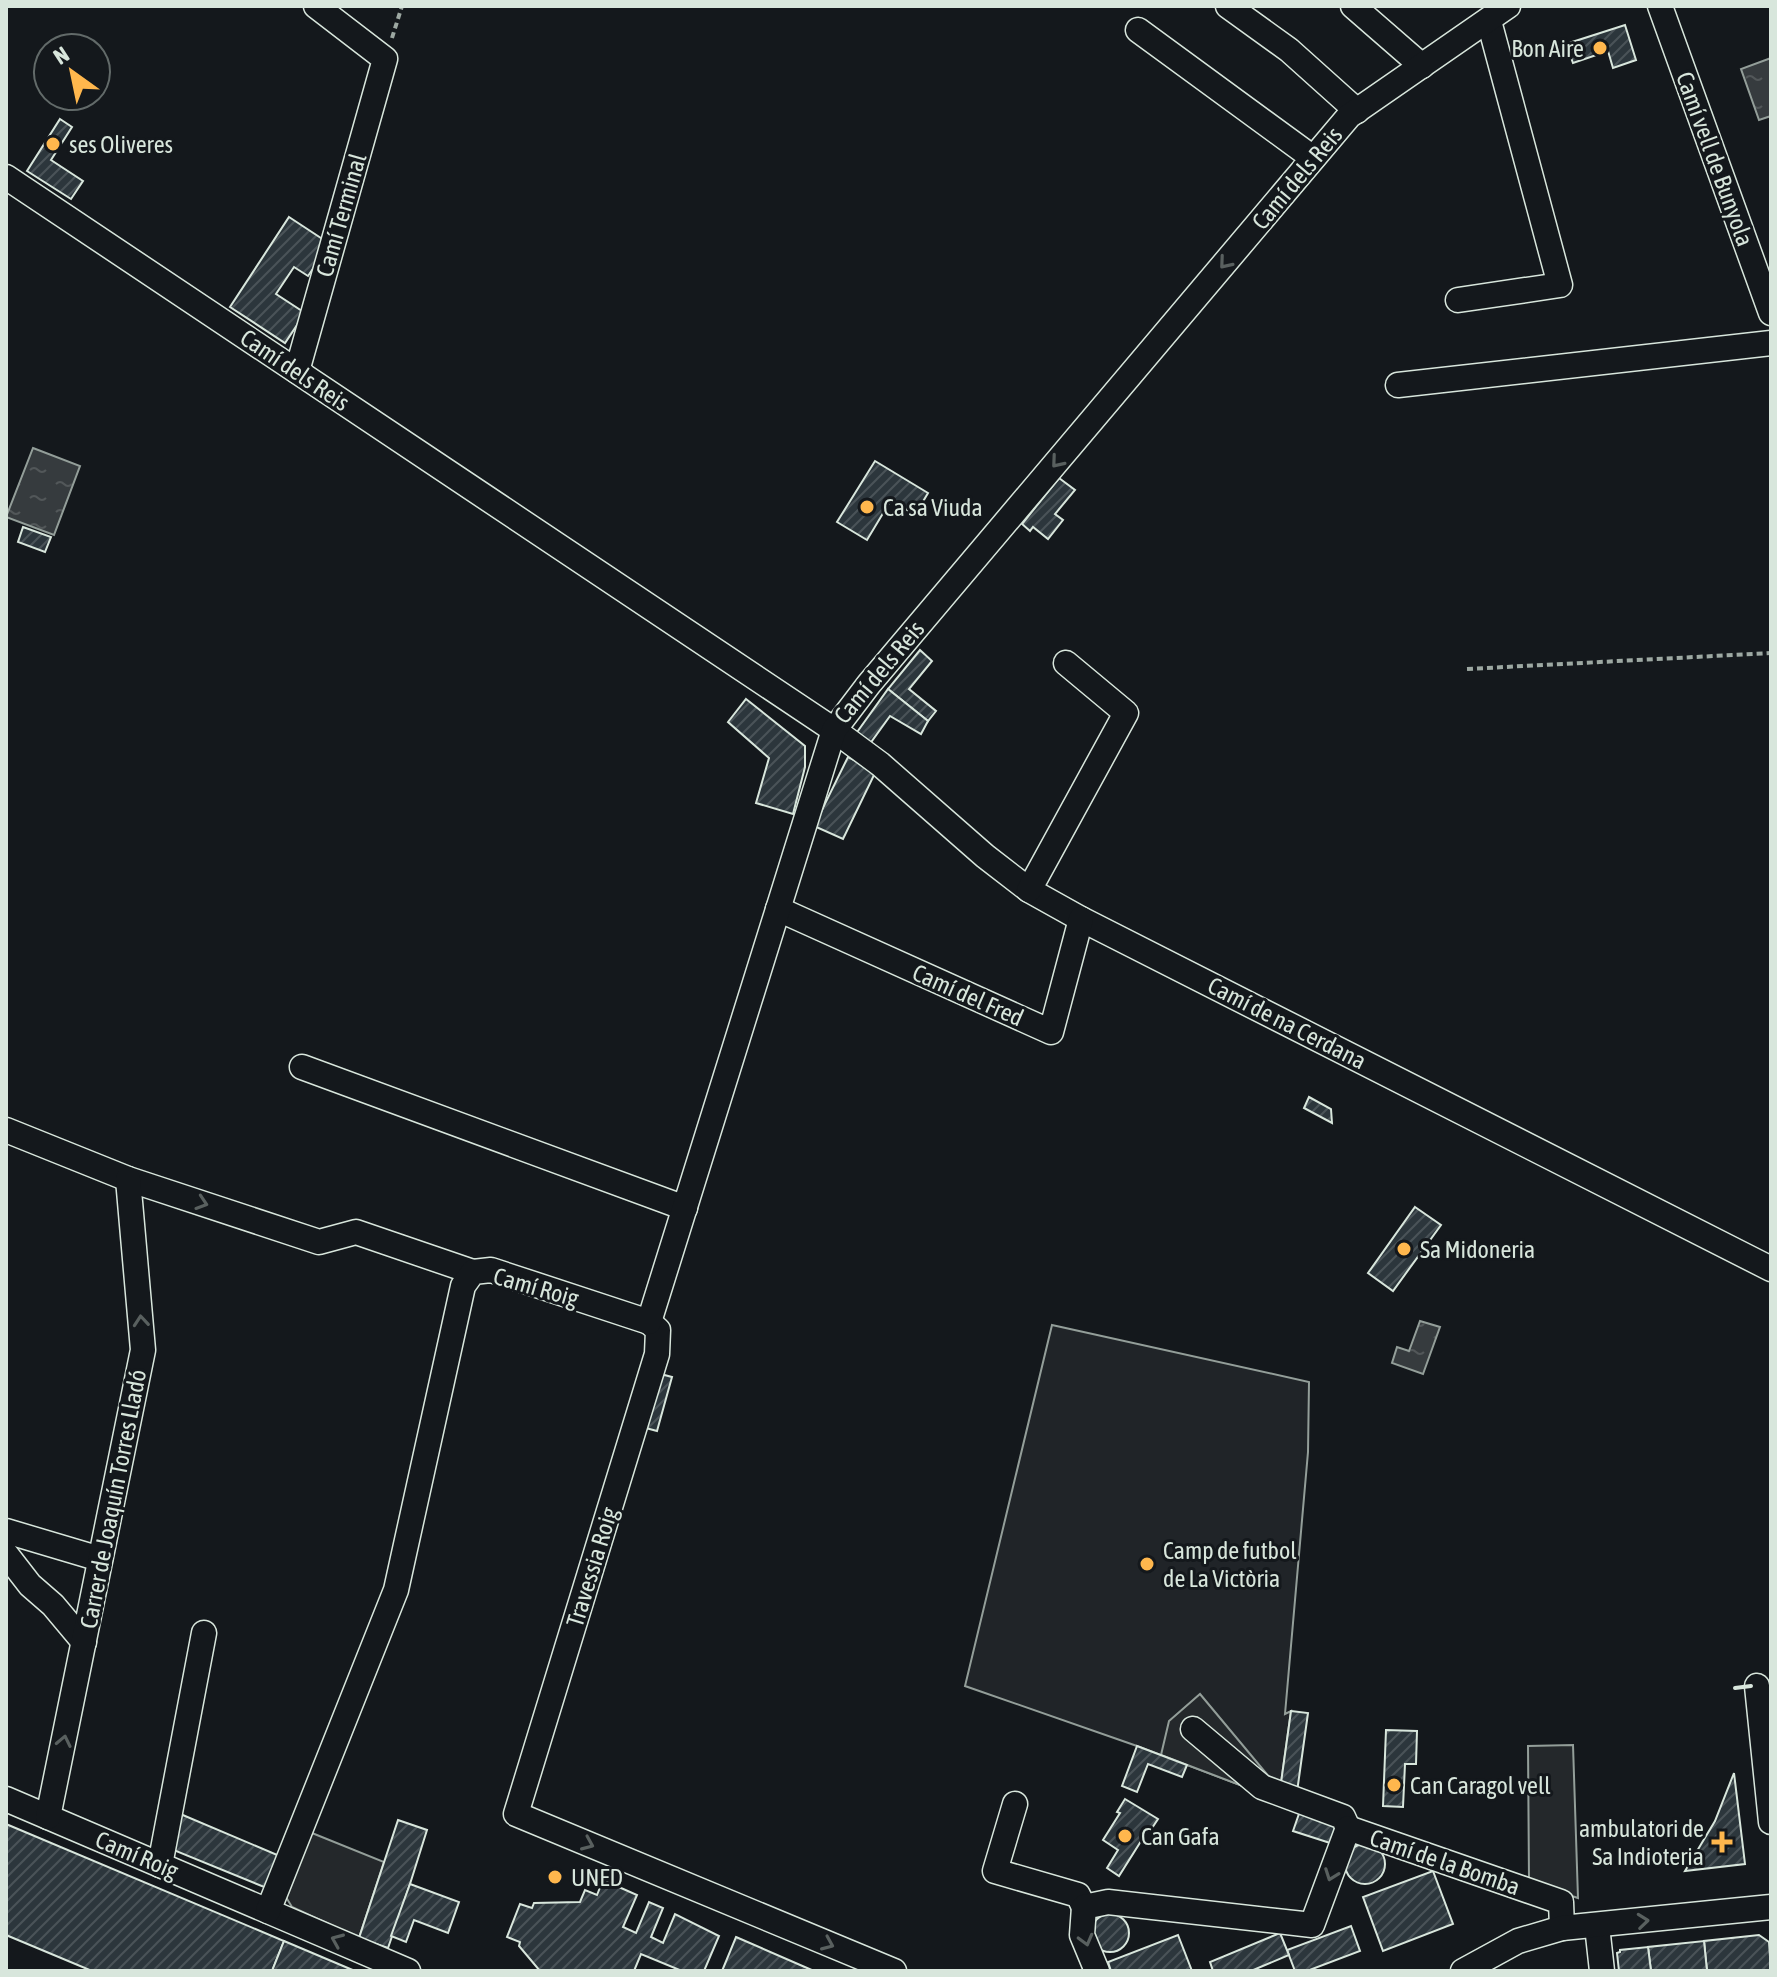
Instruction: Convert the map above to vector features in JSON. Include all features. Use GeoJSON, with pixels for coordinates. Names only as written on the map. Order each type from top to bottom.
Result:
{"type":"FeatureCollection","features":[{"type":"Feature","properties":{"kind":"street"},"geometry":{"type":"LineString","coordinates":[[316,6],[385,59]]}},
{"type":"Feature","properties":{"kind":"street"},"geometry":{"type":"LineString","coordinates":[[1228,6],[1289,50],[1357,111]]}},
{"type":"Feature","properties":{"kind":"street"},"geometry":{"type":"LineString","coordinates":[[1353,6],[1422,66]]}},
{"type":"Feature","properties":{"kind":"street","name":"Camí vell de Bunyola"},"geometry":{"type":"LineString","coordinates":[[1660,6],[1771,313]]}},
{"type":"Feature","properties":{"kind":"street"},"geometry":{"type":"LineString","coordinates":[[1458,300],[1560,285],[1499,13]]}},
{"type":"Feature","properties":{"kind":"street","name":"Camí dels Reis"},"geometry":{"type":"LineString","coordinates":[[6,177],[834,730],[869,684],[1349,116],[1499,13]]}},
{"type":"Feature","properties":{"kind":"street"},"geometry":{"type":"LineString","coordinates":[[1138,30],[1313,158]]}},
{"type":"Feature","properties":{"kind":"street","name":"Camí Terminal"},"geometry":{"type":"LineString","coordinates":[[297,371],[385,59]]}},
{"type":"Feature","properties":{"kind":"street"},"geometry":{"type":"LineString","coordinates":[[1398,385],[1771,343]]}},
{"type":"Feature","properties":{"kind":"street"},"geometry":{"type":"LineString","coordinates":[[1029,890],[1126,713],[1066,663]]}},
{"type":"Feature","properties":{"kind":"street"},"geometry":{"type":"LineString","coordinates":[[649,1322],[834,730]]}},
{"type":"Feature","properties":{"kind":"street","name":"Camí de na Cerdana"},"geometry":{"type":"LineString","coordinates":[[834,730],[880,764],[985,856],[1029,890],[1771,1269]]}},
{"type":"Feature","properties":{"kind":"street","name":"Camí del Fred"},"geometry":{"type":"LineString","coordinates":[[778,909],[1051,1032],[1081,919]]}},
{"type":"Feature","properties":{"kind":"street"},"geometry":{"type":"LineString","coordinates":[[302,1067],[685,1208]]}},
{"type":"Feature","properties":{"kind":"street"},"geometry":{"type":"LineString","coordinates":[[6,1130],[128,1179],[319,1242],[356,1232],[473,1272]]}},
{"type":"Feature","properties":{"kind":"street","name":"Carrer de Joaquín Torres Lladó"},"geometry":{"type":"LineString","coordinates":[[48,1817],[143,1350],[128,1179]]}},
{"type":"Feature","properties":{"kind":"street","name":"Camí Roig"},"geometry":{"type":"LineString","coordinates":[[268,1911],[396,1590],[463,1286],[473,1272],[491,1270],[649,1322]]}},
{"type":"Feature","properties":{"kind":"street","name":"Travessia Roig"},"geometry":{"type":"LineString","coordinates":[[649,1322],[658,1330],[657,1354],[516,1814],[894,1971]]}},
{"type":"Feature","properties":{"kind":"street"},"geometry":{"type":"LineString","coordinates":[[6,1531],[100,1559]]}},
{"type":"Feature","properties":{"kind":"street"},"geometry":{"type":"LineString","coordinates":[[6,1554],[30,1585],[53,1605],[84,1642]]}},
{"type":"Feature","properties":{"kind":"street"},"geometry":{"type":"LineString","coordinates":[[160,1865],[204,1633]]}},
{"type":"Feature","properties":{"kind":"street"},"geometry":{"type":"LineString","coordinates":[[1757,1686],[1771,1822]]}},
{"type":"Feature","properties":{"kind":"street"},"geometry":{"type":"LineString","coordinates":[[1193,1729],[1262,1787],[1343,1817],[1348,1828]]}},
{"type":"Feature","properties":{"kind":"street","name":"Camí Roig"},"geometry":{"type":"LineString","coordinates":[[6,1799],[408,1971]]}},
{"type":"Feature","properties":{"kind":"street"},"geometry":{"type":"LineString","coordinates":[[1015,1804],[995,1871],[1078,1895],[1084,1907],[1082,1935],[1097,1971]]}},
{"type":"Feature","properties":{"kind":"street","name":"Camí de la Bomba"},"geometry":{"type":"LineString","coordinates":[[1084,1907],[1108,1902],[1312,1925],[1348,1828],[1561,1902],[1562,1928]]}},
{"type":"Feature","properties":{"kind":"street"},"geometry":{"type":"LineString","coordinates":[[1463,1971],[1518,1941],[1562,1928],[1771,1907]]}},
{"type":"Feature","properties":{"kind":"street"},"geometry":{"type":"LineString","coordinates":[[1597,1926],[1602,1971]]}},
{"type":"Feature","properties":{"kind":"path"},"geometry":{"type":"LineString","coordinates":[[385,59],[402,6]]}},
{"type":"Feature","properties":{"kind":"path"},"geometry":{"type":"LineString","coordinates":[[1467,669],[1771,653]]}},
{"type":"Feature","properties":{"kind":"shaded area","name":"Camp de futbol de La Victòria"},"geometry":{"type":"Polygon","coordinates":[[[1052,1325],[1309,1382],[1308,1452],[1285,1714],[1291,1711],[1280,1790],[1261,1793],[965,1686],[1052,1325]]]}},
{"type":"Feature","properties":{"kind":"shaded area"},"geometry":{"type":"Polygon","coordinates":[[[1200,1694],[1280,1790],[1261,1793],[1161,1755],[1169,1721],[1200,1694]]]}},
{"type":"Feature","properties":{"kind":"shaded area"},"geometry":{"type":"Polygon","coordinates":[[[1573,1745],[1578,1898],[1529,1882],[1528,1746],[1573,1745]]]}},
{"type":"Feature","properties":{"kind":"shaded area"},"geometry":{"type":"Polygon","coordinates":[[[307,1831],[384,1862],[359,1938],[292,1907],[284,1894],[307,1831]]]}},
{"type":"Feature","properties":{"kind":"water"},"geometry":{"type":"Polygon","coordinates":[[[1771,58],[1771,116],[1759,120],[1741,69],[1771,58]]]}},
{"type":"Feature","properties":{"kind":"water"},"geometry":{"type":"Polygon","coordinates":[[[33,448],[80,466],[54,535],[6,517],[33,448]]]}},
{"type":"Feature","properties":{"kind":"water"},"geometry":{"type":"Polygon","coordinates":[[[1420,1321],[1440,1327],[1423,1374],[1392,1363],[1397,1347],[1409,1351],[1420,1321]]]}},
{"type":"Feature","properties":{"kind":"building","name":"Bon Aire"},"geometry":{"type":"Polygon","coordinates":[[[1625,25],[1636,60],[1613,68],[1608,51],[1573,63],[1566,44],[1625,25]]]}},
{"type":"Feature","properties":{"kind":"building","name":"ses Oliveres"},"geometry":{"type":"Polygon","coordinates":[[[60,119],[72,127],[51,160],[83,181],[71,199],[27,171],[60,119]]]}},
{"type":"Feature","properties":{"kind":"building"},"geometry":{"type":"Polygon","coordinates":[[[289,217],[330,244],[308,276],[294,267],[276,294],[305,313],[285,343],[230,307],[289,217]]]}},
{"type":"Feature","properties":{"kind":"building","name":"Ca sa Viuda"},"geometry":{"type":"Polygon","coordinates":[[[875,461],[928,493],[915,515],[891,500],[867,540],[837,522],[875,461]]]}},
{"type":"Feature","properties":{"kind":"building"},"geometry":{"type":"Polygon","coordinates":[[[1059,478],[1075,490],[1055,514],[1063,520],[1048,539],[1033,527],[1030,531],[1022,524],[1059,478]]]}},
{"type":"Feature","properties":{"kind":"building"},"geometry":{"type":"Polygon","coordinates":[[[23,527],[51,537],[45,552],[18,542],[23,527]]]}},
{"type":"Feature","properties":{"kind":"building"},"geometry":{"type":"Polygon","coordinates":[[[920,650],[932,661],[909,689],[936,711],[928,721],[888,689],[920,650]]]}},
{"type":"Feature","properties":{"kind":"building"},"geometry":{"type":"Polygon","coordinates":[[[888,689],[928,721],[921,734],[890,716],[869,745],[855,735],[888,689]]]}},
{"type":"Feature","properties":{"kind":"building"},"geometry":{"type":"Polygon","coordinates":[[[746,699],[805,746],[805,767],[793,814],[756,803],[769,758],[728,722],[746,699]]]}},
{"type":"Feature","properties":{"kind":"building"},"geometry":{"type":"Polygon","coordinates":[[[848,757],[876,771],[843,839],[814,826],[848,757]]]}},
{"type":"Feature","properties":{"kind":"building"},"geometry":{"type":"Polygon","coordinates":[[[1309,1097],[1331,1109],[1332,1123],[1304,1108],[1309,1097]]]}},
{"type":"Feature","properties":{"kind":"building","name":"Sa Midoneria"},"geometry":{"type":"Polygon","coordinates":[[[1415,1207],[1441,1225],[1393,1291],[1368,1273],[1415,1207]]]}},
{"type":"Feature","properties":{"kind":"building"},"geometry":{"type":"Polygon","coordinates":[[[657,1373],[672,1377],[657,1431],[642,1427],[657,1373]]]}},
{"type":"Feature","properties":{"kind":"building"},"geometry":{"type":"Polygon","coordinates":[[[1291,1711],[1308,1713],[1297,1792],[1280,1790],[1291,1711]]]}},
{"type":"Feature","properties":{"kind":"building","name":"Can Caragol vell"},"geometry":{"type":"Polygon","coordinates":[[[1386,1730],[1417,1731],[1416,1764],[1405,1764],[1403,1807],[1383,1806],[1386,1730]]]}},
{"type":"Feature","properties":{"kind":"building"},"geometry":{"type":"Polygon","coordinates":[[[1137,1746],[1187,1765],[1182,1777],[1148,1764],[1137,1792],[1122,1786],[1137,1746]]]}},
{"type":"Feature","properties":{"kind":"building","name":"ambulatori de Sa Indioteria"},"geometry":{"type":"Polygon","coordinates":[[[1734,1773],[1745,1864],[1685,1871],[1715,1821],[1734,1773]]]}},
{"type":"Feature","properties":{"kind":"building","name":"Can Gafa"},"geometry":{"type":"Polygon","coordinates":[[[1125,1799],[1158,1819],[1119,1876],[1107,1868],[1118,1850],[1103,1840],[1125,1799]]]}},
{"type":"Feature","properties":{"kind":"building"},"geometry":{"type":"Polygon","coordinates":[[[1301,1808],[1338,1820],[1330,1843],[1293,1831],[1301,1808]]]}},
{"type":"Feature","properties":{"kind":"building"},"geometry":{"type":"Polygon","coordinates":[[[178,1813],[282,1857],[269,1889],[171,1849],[178,1813]]]}},
{"type":"Feature","properties":{"kind":"building"},"geometry":{"type":"Polygon","coordinates":[[[398,1820],[427,1830],[388,1948],[359,1938],[398,1820]]]}},
{"type":"Feature","properties":{"kind":"building"},"geometry":{"type":"Polygon","coordinates":[[[6,1824],[284,1941],[272,1971],[92,1971],[6,1935],[6,1824]]]}},
{"type":"Feature","properties":{"kind":"building"},"geometry":{"type":"Polygon","coordinates":[[[1365,1844],[1379,1850],[1385,1864],[1379,1878],[1365,1884],[1351,1878],[1345,1864],[1351,1850],[1365,1844]]]}},
{"type":"Feature","properties":{"kind":"building"},"geometry":{"type":"Polygon","coordinates":[[[1433,1871],[1453,1924],[1383,1951],[1363,1897],[1433,1871]]]}},
{"type":"Feature","properties":{"kind":"building"},"geometry":{"type":"Polygon","coordinates":[[[603,1880],[637,1895],[623,1927],[636,1933],[649,1902],[663,1908],[651,1937],[663,1943],[675,1914],[719,1936],[704,1971],[682,1971],[641,1954],[634,1971],[540,1971],[519,1946],[520,1942],[507,1937],[520,1904],[532,1908],[534,1903],[580,1902],[585,1890],[597,1895],[603,1880]]]}},
{"type":"Feature","properties":{"kind":"building"},"geometry":{"type":"Polygon","coordinates":[[[410,1884],[459,1902],[448,1933],[414,1920],[406,1942],[391,1936],[410,1884]]]}},
{"type":"Feature","properties":{"kind":"building"},"geometry":{"type":"Polygon","coordinates":[[[1110,1914],[1124,1919],[1129,1933],[1124,1947],[1110,1952],[1096,1947],[1091,1933],[1096,1919],[1110,1914]]]}},
{"type":"Feature","properties":{"kind":"building"},"geometry":{"type":"Polygon","coordinates":[[[1351,1926],[1360,1951],[1307,1971],[1295,1971],[1287,1950],[1351,1926]]]}},
{"type":"Feature","properties":{"kind":"building"},"geometry":{"type":"Polygon","coordinates":[[[1280,1933],[1289,1955],[1251,1971],[1213,1971],[1210,1962],[1280,1933]]]}},
{"type":"Feature","properties":{"kind":"building"},"geometry":{"type":"Polygon","coordinates":[[[1178,1935],[1192,1971],[1111,1971],[1108,1962],[1178,1935]]]}},
{"type":"Feature","properties":{"kind":"building"},"geometry":{"type":"Polygon","coordinates":[[[1759,1935],[1769,1942],[1771,1971],[1707,1971],[1704,1941],[1759,1935]]]}},
{"type":"Feature","properties":{"kind":"building"},"geometry":{"type":"Polygon","coordinates":[[[736,1937],[814,1971],[722,1971],[736,1937]]]}},
{"type":"Feature","properties":{"kind":"building"},"geometry":{"type":"Polygon","coordinates":[[[284,1941],[355,1971],[272,1971],[284,1941]]]}},
{"type":"Feature","properties":{"kind":"building"},"geometry":{"type":"Polygon","coordinates":[[[1704,1941],[1707,1971],[1651,1971],[1648,1947],[1704,1941]]]}},
{"type":"Feature","properties":{"kind":"building"},"geometry":{"type":"Polygon","coordinates":[[[1648,1947],[1651,1971],[1619,1971],[1617,1953],[1620,1950],[1648,1947]]]}},
{"type":"Feature","properties":{"kind":"wall"},"geometry":{"type":"LineString","coordinates":[[1735,1688],[1751,1686]]}},
{"type":"Feature","properties":{"kind":"place","name":"Bon Aire"},"geometry":{"type":"Point","coordinates":[1600,48]}},
{"type":"Feature","properties":{"kind":"place","name":"ses Oliveres"},"geometry":{"type":"Point","coordinates":[53,144]}},
{"type":"Feature","properties":{"kind":"place","name":"Ca sa Viuda"},"geometry":{"type":"Point","coordinates":[867,507]}},
{"type":"Feature","properties":{"kind":"place","name":"Sa Midoneria"},"geometry":{"type":"Point","coordinates":[1404,1249]}},
{"type":"Feature","properties":{"kind":"place","name":"Camp de futbol de La Victòria"},"geometry":{"type":"Point","coordinates":[1147,1564]}},
{"type":"Feature","properties":{"kind":"place","name":"Can Caragol vell"},"geometry":{"type":"Point","coordinates":[1394,1785]}},
{"type":"Feature","properties":{"kind":"place","name":"Can Gafa"},"geometry":{"type":"Point","coordinates":[1125,1836]}},
{"type":"Feature","properties":{"kind":"place","name":"ambulatori de Sa Indioteria"},"geometry":{"type":"Point","coordinates":[1722,1842]}},
{"type":"Feature","properties":{"kind":"place","name":"UNED"},"geometry":{"type":"Point","coordinates":[555,1877]}}]}
